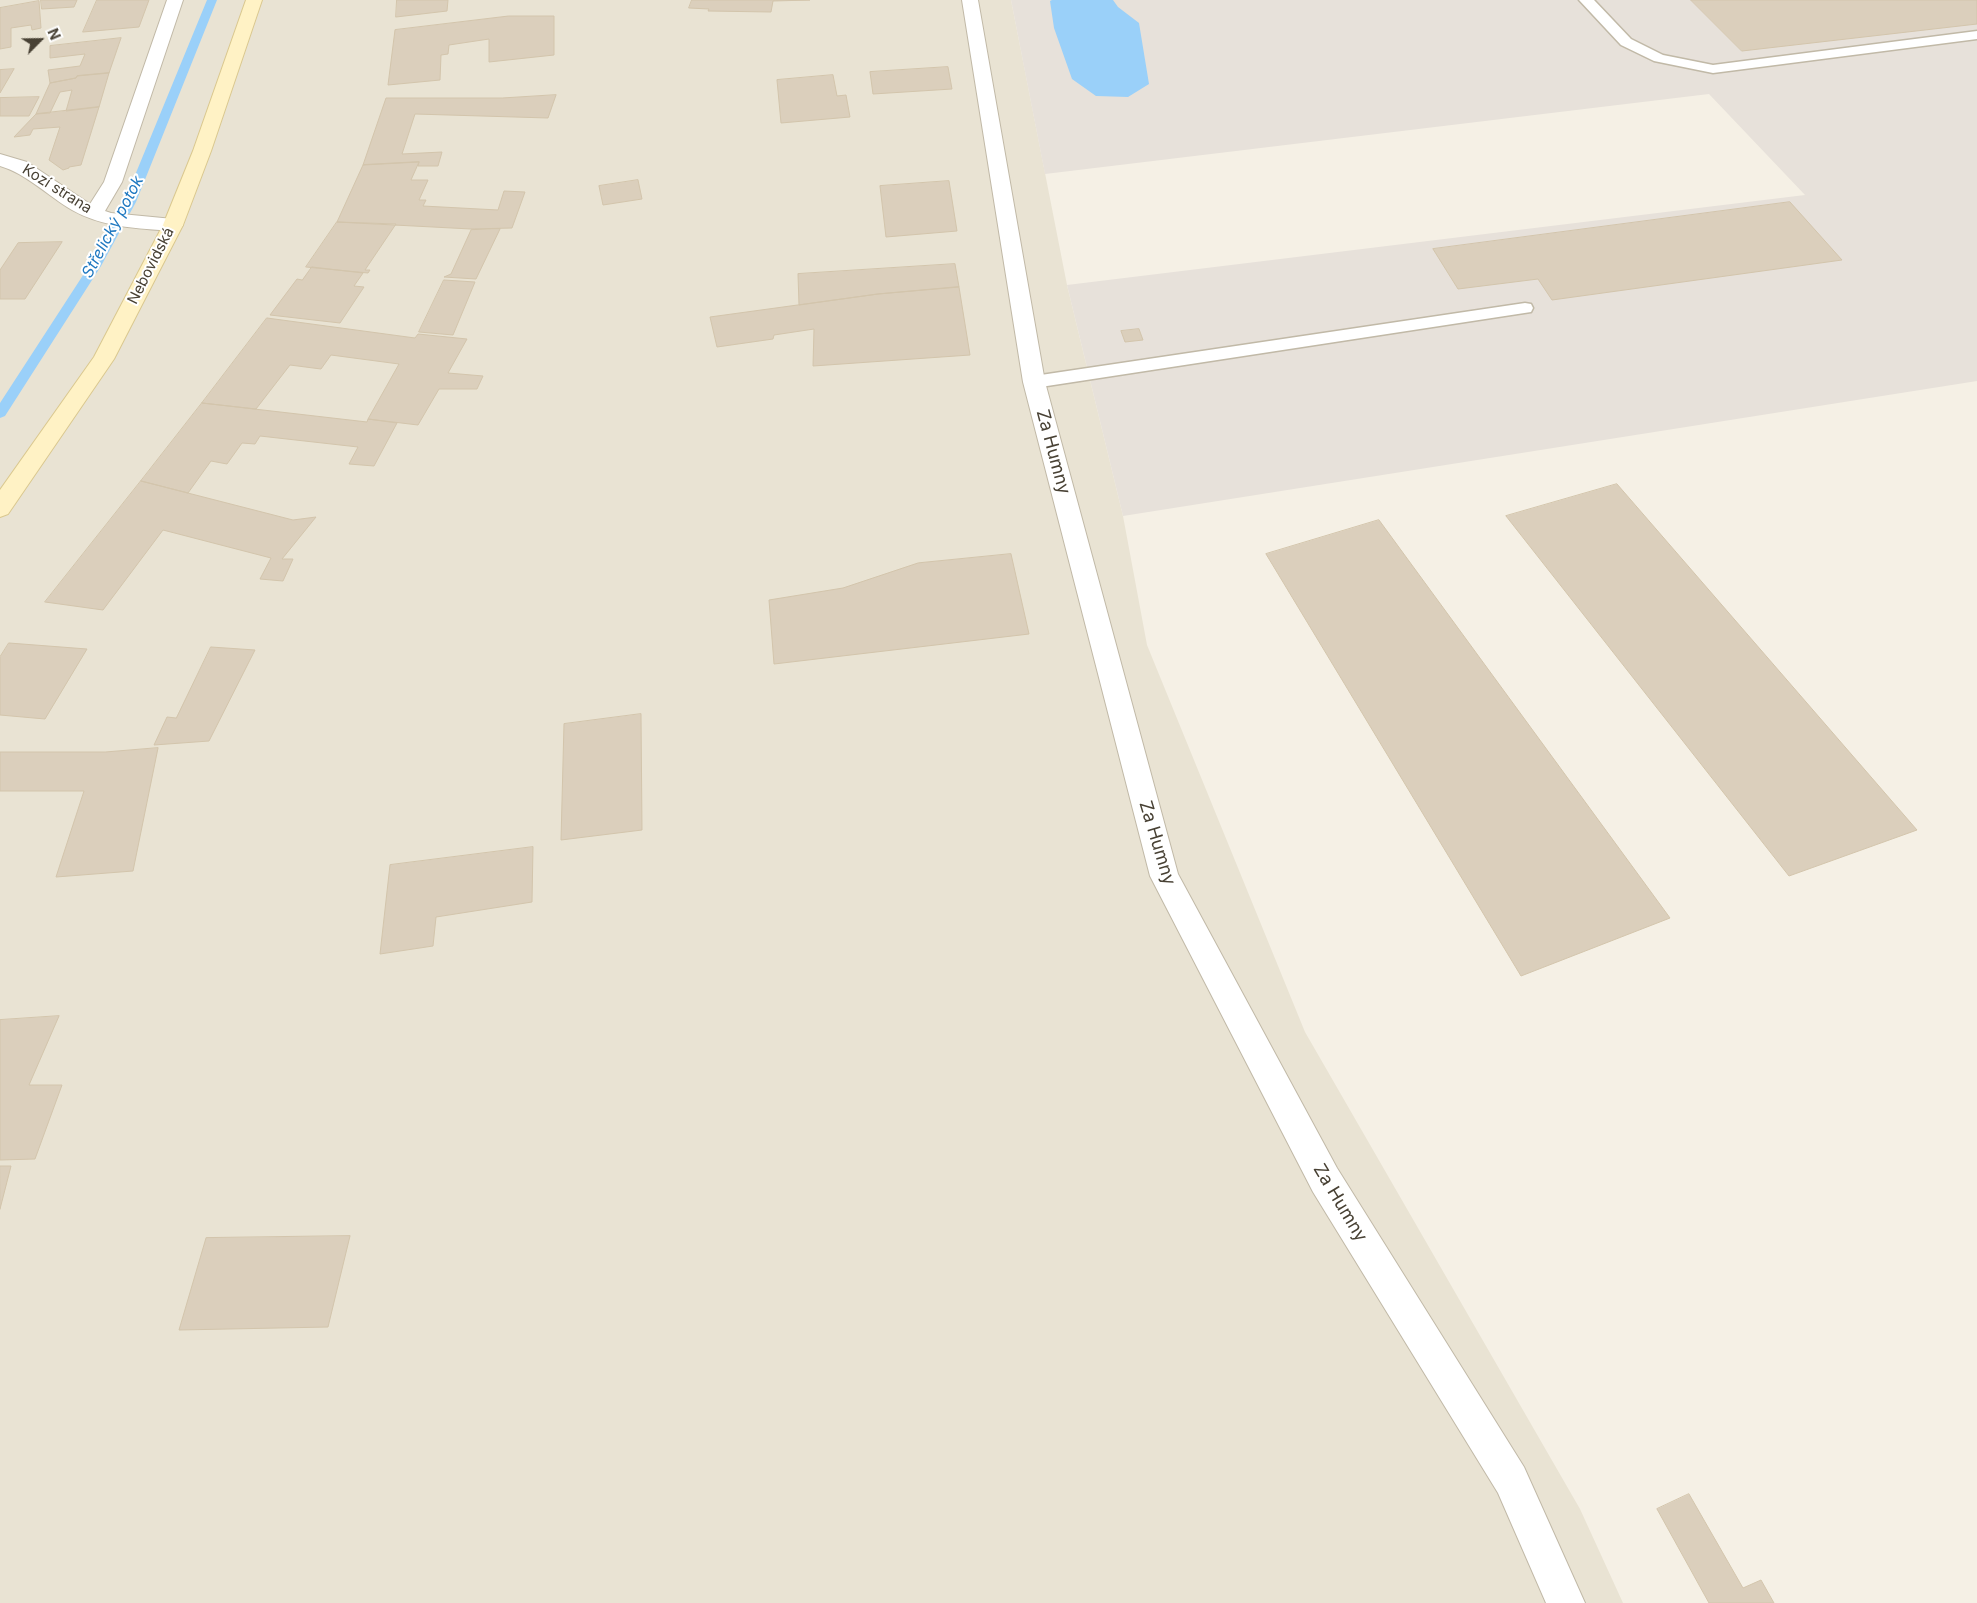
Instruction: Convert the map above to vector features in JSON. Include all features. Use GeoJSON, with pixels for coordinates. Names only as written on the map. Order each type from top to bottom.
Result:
{"type":"FeatureCollection","features":[{"type":"Feature","properties":{"kind":"street"},"geometry":{"type":"LineString","coordinates":[[100,216],[175,0]]}},
{"type":"Feature","properties":{"kind":"street","name":"Nebovidská"},"geometry":{"type":"LineString","coordinates":[[0,508],[103,360],[173,225],[202,152],[254,0]]}},
{"type":"Feature","properties":{"kind":"street","name":"Za Humny"},"geometry":{"type":"LineString","coordinates":[[970,0],[1034,382],[1164,876],[1325,1180],[1511,1480],[1566,1603]]}},
{"type":"Feature","properties":{"kind":"street","name":"Kozí strana"},"geometry":{"type":"LineString","coordinates":[[0,160],[20,166],[79,206],[100,216],[136,223],[173,225]]}},
{"type":"Feature","properties":{"kind":"lane"},"geometry":{"type":"LineString","coordinates":[[1586,0],[1626,42],[1659,58],[1713,69],[1977,35]]}},
{"type":"Feature","properties":{"kind":"lane"},"geometry":{"type":"LineString","coordinates":[[1034,382],[1525,308]]}},
{"type":"Feature","properties":{"kind":"shaded area"},"geometry":{"type":"Polygon","coordinates":[[[0,0],[1011,0],[1067,285],[1123,516],[1147,645],[1305,1032],[1580,1509],[1623,1603],[0,1603],[0,0]]]}},
{"type":"Feature","properties":{"kind":"shaded area"},"geometry":{"type":"Polygon","coordinates":[[[1011,0],[1977,0],[1977,381],[1123,516],[1067,285],[1805,195],[1709,94],[1045,174],[1011,0]]]}},
{"type":"Feature","properties":{"kind":"water"},"geometry":{"type":"Polygon","coordinates":[[[1113,0],[1118,7],[1139,23],[1149,84],[1128,97],[1096,96],[1072,79],[1054,28],[1050,1],[1113,0]]]}},
{"type":"Feature","properties":{"kind":"building"},"geometry":{"type":"Polygon","coordinates":[[[41,0],[77,0],[74,7],[42,9],[41,0]]]}},
{"type":"Feature","properties":{"kind":"building"},"geometry":{"type":"Polygon","coordinates":[[[97,0],[149,0],[139,27],[83,32],[97,0]]]}},
{"type":"Feature","properties":{"kind":"building"},"geometry":{"type":"Polygon","coordinates":[[[397,0],[448,0],[447,11],[396,17],[397,0]]]}},
{"type":"Feature","properties":{"kind":"building"},"geometry":{"type":"Polygon","coordinates":[[[692,0],[810,0],[773,1],[771,12],[708,11],[709,9],[689,8],[692,0]]]}},
{"type":"Feature","properties":{"kind":"building"},"geometry":{"type":"Polygon","coordinates":[[[1691,0],[1977,0],[1977,24],[1742,51],[1691,0]]]}},
{"type":"Feature","properties":{"kind":"building"},"geometry":{"type":"Polygon","coordinates":[[[39,1],[41,28],[32,30],[31,25],[11,28],[11,47],[0,49],[0,8],[39,1]]]}},
{"type":"Feature","properties":{"kind":"building"},"geometry":{"type":"Polygon","coordinates":[[[509,16],[554,16],[554,55],[489,62],[489,39],[449,45],[448,54],[441,55],[440,80],[388,85],[395,30],[509,16]]]}},
{"type":"Feature","properties":{"kind":"building"},"geometry":{"type":"Polygon","coordinates":[[[121,38],[109,73],[77,76],[76,78],[50,83],[48,70],[80,66],[85,54],[50,58],[50,46],[121,38]]]}},
{"type":"Feature","properties":{"kind":"building"},"geometry":{"type":"Polygon","coordinates":[[[948,67],[952,89],[873,94],[870,72],[948,67]]]}},
{"type":"Feature","properties":{"kind":"building"},"geometry":{"type":"Polygon","coordinates":[[[14,69],[0,93],[0,70],[14,69]]]}},
{"type":"Feature","properties":{"kind":"building"},"geometry":{"type":"Polygon","coordinates":[[[109,73],[99,107],[66,111],[72,90],[60,92],[50,113],[36,114],[50,83],[76,78],[77,76],[109,73]]]}},
{"type":"Feature","properties":{"kind":"building"},"geometry":{"type":"Polygon","coordinates":[[[833,75],[837,96],[846,95],[850,117],[781,123],[777,80],[833,75]]]}},
{"type":"Feature","properties":{"kind":"building"},"geometry":{"type":"Polygon","coordinates":[[[556,95],[548,118],[415,114],[402,154],[442,152],[438,166],[418,166],[419,162],[363,165],[386,98],[502,98],[556,95]]]}},
{"type":"Feature","properties":{"kind":"building"},"geometry":{"type":"Polygon","coordinates":[[[39,97],[29,116],[0,116],[0,98],[39,97]]]}},
{"type":"Feature","properties":{"kind":"building"},"geometry":{"type":"Polygon","coordinates":[[[99,107],[81,165],[63,170],[49,160],[60,127],[33,129],[30,135],[14,137],[36,114],[99,107]]]}},
{"type":"Feature","properties":{"kind":"building"},"geometry":{"type":"Polygon","coordinates":[[[419,162],[411,180],[428,180],[419,200],[426,200],[423,206],[498,210],[504,191],[525,192],[512,228],[471,229],[337,222],[363,165],[419,162]]]}},
{"type":"Feature","properties":{"kind":"building"},"geometry":{"type":"Polygon","coordinates":[[[638,180],[642,199],[603,205],[599,186],[638,180]]]}},
{"type":"Feature","properties":{"kind":"building"},"geometry":{"type":"Polygon","coordinates":[[[949,181],[957,231],[886,237],[880,186],[949,181]]]}},
{"type":"Feature","properties":{"kind":"building"},"geometry":{"type":"Polygon","coordinates":[[[1790,202],[1842,260],[1552,300],[1538,279],[1458,289],[1433,249],[1790,202]]]}},
{"type":"Feature","properties":{"kind":"building"},"geometry":{"type":"Polygon","coordinates":[[[337,222],[396,224],[365,270],[370,270],[368,273],[306,267],[337,222]]]}},
{"type":"Feature","properties":{"kind":"building"},"geometry":{"type":"Polygon","coordinates":[[[500,229],[476,279],[444,277],[451,274],[471,230],[500,229]]]}},
{"type":"Feature","properties":{"kind":"building"},"geometry":{"type":"Polygon","coordinates":[[[62,242],[25,299],[0,299],[0,270],[18,243],[62,242]]]}},
{"type":"Feature","properties":{"kind":"building"},"geometry":{"type":"Polygon","coordinates":[[[955,264],[959,287],[878,294],[799,305],[798,274],[955,264]]]}},
{"type":"Feature","properties":{"kind":"building"},"geometry":{"type":"Polygon","coordinates":[[[312,267],[363,273],[354,286],[364,287],[340,323],[270,315],[297,279],[302,280],[312,267]]]}},
{"type":"Feature","properties":{"kind":"building"},"geometry":{"type":"Polygon","coordinates":[[[444,280],[475,282],[453,335],[419,332],[444,280]]]}},
{"type":"Feature","properties":{"kind":"building"},"geometry":{"type":"Polygon","coordinates":[[[959,287],[970,355],[813,366],[814,329],[774,335],[773,339],[717,347],[710,317],[878,294],[959,287]]]}},
{"type":"Feature","properties":{"kind":"building"},"geometry":{"type":"Polygon","coordinates":[[[267,318],[415,338],[418,334],[467,339],[448,373],[483,376],[477,389],[439,389],[418,425],[368,419],[399,364],[331,355],[321,369],[290,365],[256,409],[202,403],[267,318]]]}},
{"type":"Feature","properties":{"kind":"building"},"geometry":{"type":"Polygon","coordinates":[[[1139,329],[1143,340],[1125,342],[1121,331],[1139,329]]]}},
{"type":"Feature","properties":{"kind":"building"},"geometry":{"type":"Polygon","coordinates":[[[202,403],[367,422],[368,419],[397,423],[374,466],[349,464],[358,447],[260,436],[255,444],[242,443],[227,464],[211,461],[188,493],[141,481],[202,403]]]}},
{"type":"Feature","properties":{"kind":"building"},"geometry":{"type":"Polygon","coordinates":[[[141,481],[293,520],[316,517],[282,559],[293,559],[283,581],[260,579],[271,558],[163,530],[103,610],[45,602],[141,481]]]}},
{"type":"Feature","properties":{"kind":"building"},"geometry":{"type":"Polygon","coordinates":[[[1617,484],[1917,830],[1789,876],[1506,516],[1617,484]]]}},
{"type":"Feature","properties":{"kind":"building"},"geometry":{"type":"Polygon","coordinates":[[[1379,520],[1670,918],[1521,976],[1266,554],[1379,520]]]}},
{"type":"Feature","properties":{"kind":"building"},"geometry":{"type":"Polygon","coordinates":[[[1011,554],[1029,634],[774,664],[769,600],[843,588],[918,563],[1011,554]]]}},
{"type":"Feature","properties":{"kind":"building"},"geometry":{"type":"Polygon","coordinates":[[[9,643],[87,649],[45,719],[0,715],[0,657],[9,643]]]}},
{"type":"Feature","properties":{"kind":"building"},"geometry":{"type":"Polygon","coordinates":[[[211,647],[255,650],[209,741],[154,745],[167,717],[176,718],[211,647]]]}},
{"type":"Feature","properties":{"kind":"building"},"geometry":{"type":"Polygon","coordinates":[[[641,714],[642,830],[561,840],[564,724],[641,714]]]}},
{"type":"Feature","properties":{"kind":"building"},"geometry":{"type":"Polygon","coordinates":[[[158,748],[133,871],[56,877],[84,791],[0,791],[0,752],[105,752],[158,748]]]}},
{"type":"Feature","properties":{"kind":"building"},"geometry":{"type":"Polygon","coordinates":[[[533,847],[532,902],[436,917],[433,946],[380,954],[390,865],[533,847]]]}},
{"type":"Feature","properties":{"kind":"building"},"geometry":{"type":"Polygon","coordinates":[[[59,1016],[29,1085],[62,1085],[35,1159],[0,1160],[0,1020],[59,1016]]]}},
{"type":"Feature","properties":{"kind":"building"},"geometry":{"type":"Polygon","coordinates":[[[0,1166],[11,1166],[0,1209],[0,1166]]]}},
{"type":"Feature","properties":{"kind":"building"},"geometry":{"type":"Polygon","coordinates":[[[350,1236],[328,1327],[179,1330],[206,1238],[350,1236]]]}},
{"type":"Feature","properties":{"kind":"building"},"geometry":{"type":"Polygon","coordinates":[[[1689,1494],[1743,1588],[1761,1580],[1774,1603],[1709,1603],[1657,1509],[1689,1494]]]}},
{"type":"Feature","properties":{"kind":"waterway","name":"Střelický potok"},"geometry":{"type":"LineString","coordinates":[[0,413],[95,266],[130,202],[212,0]]}}]}
